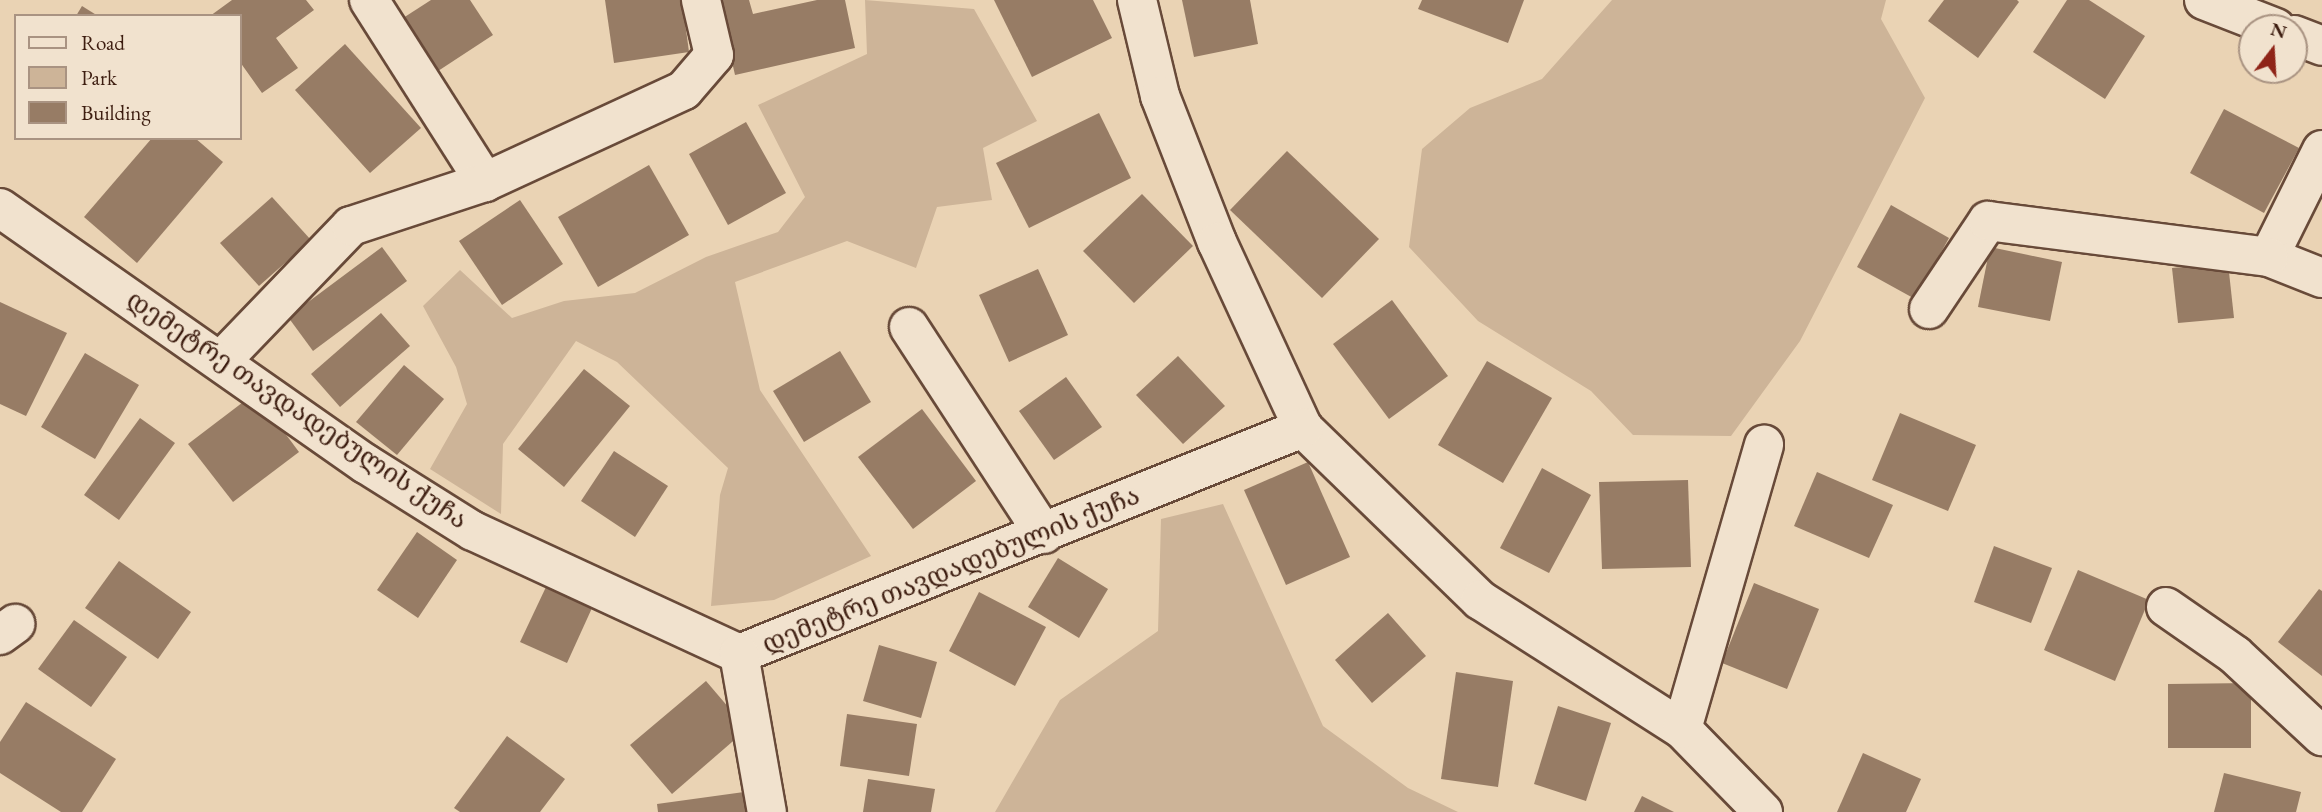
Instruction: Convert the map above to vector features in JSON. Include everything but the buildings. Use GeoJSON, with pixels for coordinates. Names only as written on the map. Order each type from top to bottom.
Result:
{"type":"FeatureCollection","features":[{"type":"Feature","properties":{"kind":"street"},"geometry":{"type":"LineString","coordinates":[[369,0],[485,182]]}},
{"type":"Feature","properties":{"kind":"street"},"geometry":{"type":"LineString","coordinates":[[222,360],[351,226],[485,182],[684,90],[714,55],[701,0]]}},
{"type":"Feature","properties":{"kind":"street"},"geometry":{"type":"LineString","coordinates":[[1137,0],[1160,96],[1212,230],[1303,428],[1480,600],[1682,729],[1763,812]]}},
{"type":"Feature","properties":{"kind":"street"},"geometry":{"type":"LineString","coordinates":[[2204,0],[2240,14]]}},
{"type":"Feature","properties":{"kind":"street"},"geometry":{"type":"LineString","coordinates":[[2269,257],[2322,150]]}},
{"type":"Feature","properties":{"kind":"street","name":"დემეტრე თავდადებულის ქუჩა"},"geometry":{"type":"LineString","coordinates":[[0,208],[222,360],[366,464],[472,531],[739,654],[1303,428]]}},
{"type":"Feature","properties":{"kind":"street"},"geometry":{"type":"LineString","coordinates":[[1929,309],[1989,221],[2269,257],[2322,278]]}},
{"type":"Feature","properties":{"kind":"street"},"geometry":{"type":"LineString","coordinates":[[909,327],[1044,534]]}},
{"type":"Feature","properties":{"kind":"street"},"geometry":{"type":"LineString","coordinates":[[1682,729],[1764,444]]}},
{"type":"Feature","properties":{"kind":"street"},"geometry":{"type":"LineString","coordinates":[[2166,607],[2235,655],[2322,736]]}},
{"type":"Feature","properties":{"kind":"street"},"geometry":{"type":"LineString","coordinates":[[739,654],[767,812]]}},
{"type":"Feature","properties":{"kind":"green space"},"geometry":{"type":"Polygon","coordinates":[[[865,0],[974,9],[1037,121],[983,148],[992,200],[937,207],[916,268],[847,241],[735,282],[760,390],[871,556],[774,600],[711,606],[720,495],[728,468],[617,362],[576,341],[503,444],[501,514],[430,469],[467,404],[456,367],[423,306],[460,270],[512,318],[564,301],[635,293],[706,257],[778,232],[805,197],[758,105],[867,54],[865,0]]]}},
{"type":"Feature","properties":{"kind":"green space"},"geometry":{"type":"Polygon","coordinates":[[[1612,0],[1886,0],[1881,19],[1925,98],[1800,341],[1731,436],[1633,435],[1591,391],[1478,321],[1409,247],[1422,149],[1470,108],[1542,79],[1612,0]]]}},
{"type":"Feature","properties":{"kind":"green space"},"geometry":{"type":"Polygon","coordinates":[[[1223,504],[1323,726],[1408,788],[1458,812],[995,812],[1060,700],[1158,631],[1161,519],[1223,504]]]}}]}
